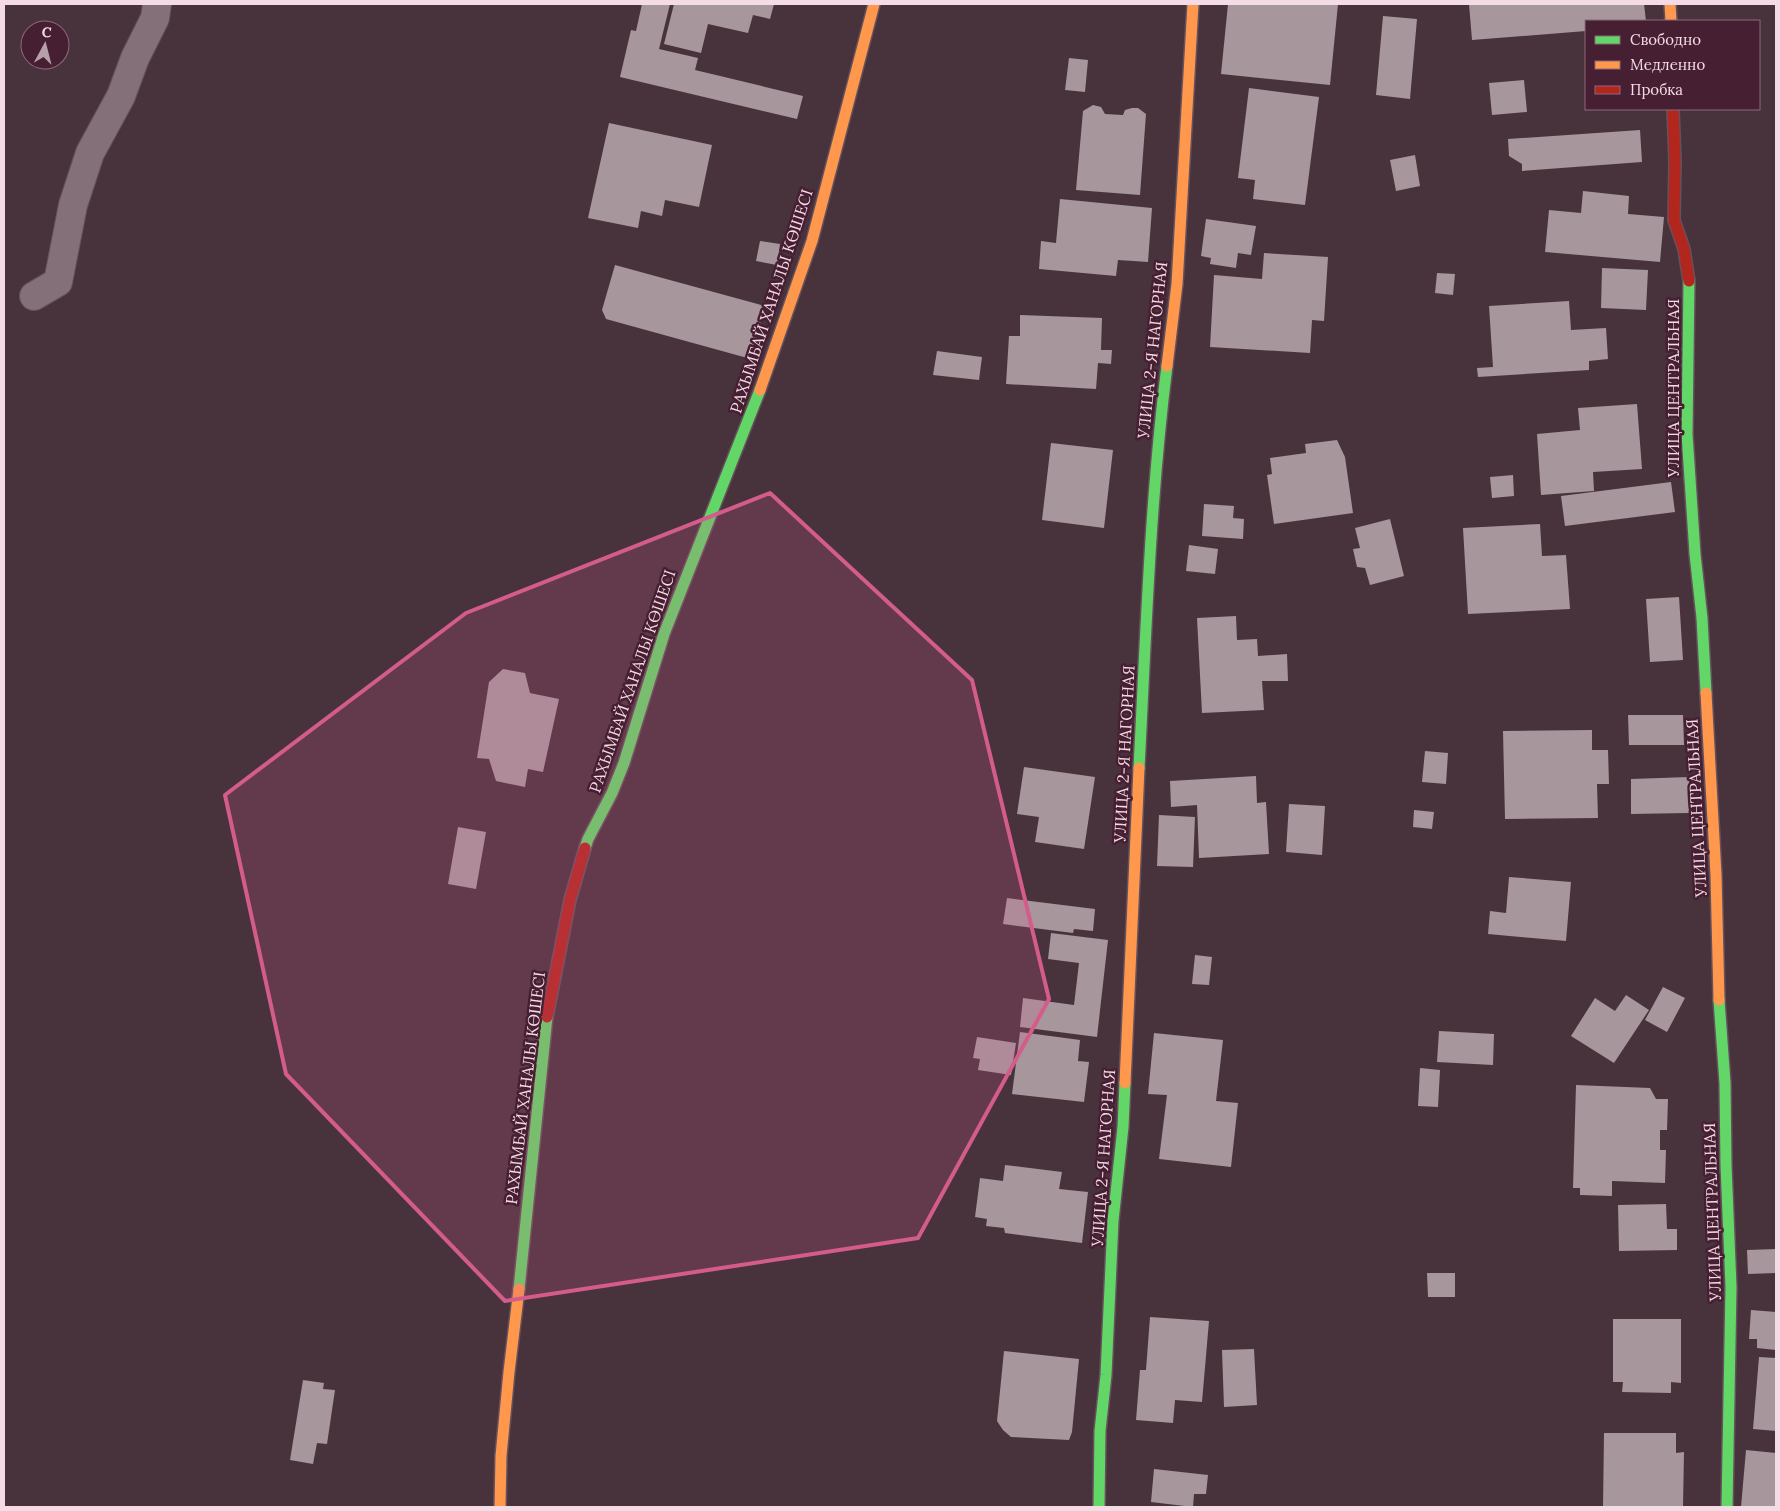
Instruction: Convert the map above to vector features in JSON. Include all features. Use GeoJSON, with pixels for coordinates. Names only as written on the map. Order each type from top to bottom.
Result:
{"type":"FeatureCollection","features":[{"type":"Feature","properties":{"kind":"street"},"geometry":{"type":"LineString","coordinates":[[34,296],[58,282],[73,205],[90,153],[120,96],[135,58],[155,18],[158,4]]}},
{"type":"Feature","properties":{"kind":"street","name":"РАХЫМБАЙ ХАНАЛЫ КӨШЕСІ"},"geometry":{"type":"LineString","coordinates":[[500,1507],[501,1456],[509,1372],[517,1313],[546,1024],[556,964],[570,900],[588,839],[612,793],[624,763],[664,634],[770,365],[812,241],[874,4]]}},
{"type":"Feature","properties":{"kind":"street","name":"УЛИЦА 2-Я НАГОРНАЯ"},"geometry":{"type":"LineString","coordinates":[[1099,1507],[1100,1431],[1106,1375],[1113,1230],[1124,1118],[1149,561],[1161,410],[1177,284],[1194,4]]}},
{"type":"Feature","properties":{"kind":"street"},"geometry":{"type":"LineString","coordinates":[[1670,4],[1671,20]]}},
{"type":"Feature","properties":{"kind":"street","name":"УЛИЦА ЦЕНТРАЛЬНАЯ"},"geometry":{"type":"LineString","coordinates":[[1674,110],[1674,220],[1684,249],[1689,283],[1687,434],[1694,554],[1703,628],[1716,875],[1719,1015],[1725,1082],[1731,1287],[1727,1507]]}},
{"type":"Feature","properties":{"kind":"highlighted area"},"geometry":{"type":"Polygon","coordinates":[[[770,493],[972,680],[1049,999],[918,1238],[505,1301],[286,1074],[225,795],[466,613],[770,493]]]}},
{"type":"Feature","properties":{"kind":"building"},"geometry":{"type":"Polygon","coordinates":[[[642,4],[670,4],[659,49],[698,58],[695,70],[803,96],[797,119],[620,77],[631,30],[636,31],[642,4]]]}},
{"type":"Feature","properties":{"kind":"building"},"geometry":{"type":"Polygon","coordinates":[[[674,4],[774,4],[770,19],[753,15],[748,33],[708,24],[701,53],[664,44],[674,4]]]}},
{"type":"Feature","properties":{"kind":"building"},"geometry":{"type":"Polygon","coordinates":[[[1228,4],[1338,4],[1330,85],[1221,74],[1228,4]]]}},
{"type":"Feature","properties":{"kind":"building"},"geometry":{"type":"Polygon","coordinates":[[[1469,4],[1644,4],[1646,20],[1585,20],[1585,31],[1472,40],[1469,4]]]}},
{"type":"Feature","properties":{"kind":"building"},"geometry":{"type":"Polygon","coordinates":[[[1383,16],[1417,19],[1410,99],[1376,95],[1383,16]]]}},
{"type":"Feature","properties":{"kind":"building"},"geometry":{"type":"Polygon","coordinates":[[[1069,58],[1088,60],[1085,92],[1065,90],[1069,58]]]}},
{"type":"Feature","properties":{"kind":"building"},"geometry":{"type":"Polygon","coordinates":[[[1524,80],[1527,112],[1492,115],[1489,83],[1524,80]]]}},
{"type":"Feature","properties":{"kind":"building"},"geometry":{"type":"Polygon","coordinates":[[[1249,88],[1319,97],[1305,205],[1253,199],[1255,180],[1238,178],[1249,88]]]}},
{"type":"Feature","properties":{"kind":"building"},"geometry":{"type":"Polygon","coordinates":[[[1093,105],[1101,107],[1105,114],[1123,115],[1125,110],[1138,108],[1146,114],[1140,195],[1076,190],[1083,111],[1093,105]]]}},
{"type":"Feature","properties":{"kind":"building"},"geometry":{"type":"Polygon","coordinates":[[[609,123],[712,145],[699,207],[665,200],[662,216],[641,211],[638,228],[588,218],[609,123]]]}},
{"type":"Feature","properties":{"kind":"building"},"geometry":{"type":"Polygon","coordinates":[[[1640,130],[1642,162],[1522,171],[1522,164],[1509,156],[1508,139],[1640,130]]]}},
{"type":"Feature","properties":{"kind":"building"},"geometry":{"type":"Polygon","coordinates":[[[1415,155],[1420,186],[1396,191],[1390,160],[1415,155]]]}},
{"type":"Feature","properties":{"kind":"building"},"geometry":{"type":"Polygon","coordinates":[[[1583,191],[1629,196],[1628,214],[1664,217],[1660,262],[1545,252],[1549,210],[1581,213],[1583,191]]]}},
{"type":"Feature","properties":{"kind":"building"},"geometry":{"type":"Polygon","coordinates":[[[1060,199],[1152,208],[1148,262],[1118,260],[1116,276],[1039,269],[1041,241],[1056,243],[1060,199]]]}},
{"type":"Feature","properties":{"kind":"building"},"geometry":{"type":"Polygon","coordinates":[[[1206,219],[1256,226],[1251,255],[1238,253],[1236,268],[1210,264],[1211,258],[1201,256],[1206,219]]]}},
{"type":"Feature","properties":{"kind":"building"},"geometry":{"type":"Polygon","coordinates":[[[760,241],[780,244],[777,265],[756,261],[760,241]]]}},
{"type":"Feature","properties":{"kind":"building"},"geometry":{"type":"Polygon","coordinates":[[[1264,253],[1328,257],[1324,321],[1312,320],[1310,353],[1210,347],[1214,275],[1262,279],[1264,253]]]}},
{"type":"Feature","properties":{"kind":"building"},"geometry":{"type":"Polygon","coordinates":[[[615,265],[765,306],[751,359],[606,319],[602,310],[615,265]]]}},
{"type":"Feature","properties":{"kind":"building"},"geometry":{"type":"Polygon","coordinates":[[[1602,268],[1648,270],[1646,310],[1601,308],[1602,268]]]}},
{"type":"Feature","properties":{"kind":"building"},"geometry":{"type":"Polygon","coordinates":[[[1437,273],[1455,274],[1453,295],[1435,293],[1437,273]]]}},
{"type":"Feature","properties":{"kind":"building"},"geometry":{"type":"Polygon","coordinates":[[[1569,301],[1571,330],[1606,328],[1608,359],[1589,361],[1589,370],[1478,377],[1477,368],[1493,367],[1489,306],[1569,301]]]}},
{"type":"Feature","properties":{"kind":"building"},"geometry":{"type":"Polygon","coordinates":[[[1020,315],[1102,318],[1101,350],[1112,350],[1111,364],[1098,363],[1096,389],[1006,384],[1009,336],[1020,336],[1020,315]]]}},
{"type":"Feature","properties":{"kind":"building"},"geometry":{"type":"Polygon","coordinates":[[[937,351],[982,357],[979,380],[933,375],[937,351]]]}},
{"type":"Feature","properties":{"kind":"building"},"geometry":{"type":"Polygon","coordinates":[[[1637,404],[1642,469],[1593,472],[1594,491],[1541,495],[1537,434],[1580,430],[1578,408],[1637,404]]]}},
{"type":"Feature","properties":{"kind":"building"},"geometry":{"type":"Polygon","coordinates":[[[1337,440],[1345,457],[1353,513],[1274,524],[1267,475],[1272,474],[1270,458],[1306,453],[1305,444],[1337,440]]]}},
{"type":"Feature","properties":{"kind":"building"},"geometry":{"type":"Polygon","coordinates":[[[1051,443],[1113,450],[1104,528],[1042,520],[1051,443]]]}},
{"type":"Feature","properties":{"kind":"building"},"geometry":{"type":"Polygon","coordinates":[[[1513,475],[1514,496],[1492,498],[1490,477],[1513,475]]]}},
{"type":"Feature","properties":{"kind":"building"},"geometry":{"type":"Polygon","coordinates":[[[1671,482],[1675,512],[1565,526],[1561,496],[1671,482]]]}},
{"type":"Feature","properties":{"kind":"building"},"geometry":{"type":"Polygon","coordinates":[[[1204,504],[1234,506],[1233,518],[1244,519],[1243,539],[1202,536],[1204,504]]]}},
{"type":"Feature","properties":{"kind":"building"},"geometry":{"type":"Polygon","coordinates":[[[1390,519],[1404,576],[1370,585],[1365,568],[1357,567],[1353,549],[1360,548],[1355,528],[1390,519]]]}},
{"type":"Feature","properties":{"kind":"building"},"geometry":{"type":"Polygon","coordinates":[[[1540,524],[1542,556],[1566,555],[1570,609],[1468,614],[1463,528],[1540,524]]]}},
{"type":"Feature","properties":{"kind":"building"},"geometry":{"type":"Polygon","coordinates":[[[1189,545],[1218,549],[1215,574],[1186,571],[1189,545]]]}},
{"type":"Feature","properties":{"kind":"building"},"geometry":{"type":"Polygon","coordinates":[[[1679,597],[1683,660],[1650,662],[1646,599],[1679,597]]]}},
{"type":"Feature","properties":{"kind":"building"},"geometry":{"type":"Polygon","coordinates":[[[1236,616],[1237,640],[1257,639],[1258,656],[1287,654],[1288,681],[1262,681],[1264,710],[1202,713],[1197,618],[1236,616]]]}},
{"type":"Feature","properties":{"kind":"building"},"geometry":{"type":"Polygon","coordinates":[[[503,669],[525,673],[530,693],[559,699],[543,772],[528,769],[525,787],[496,781],[489,759],[477,758],[489,682],[503,669]]]}},
{"type":"Feature","properties":{"kind":"building"},"geometry":{"type":"Polygon","coordinates":[[[1628,715],[1683,715],[1684,745],[1629,745],[1628,715]]]}},
{"type":"Feature","properties":{"kind":"building"},"geometry":{"type":"Polygon","coordinates":[[[1592,730],[1592,750],[1608,750],[1609,784],[1597,784],[1598,818],[1505,819],[1503,731],[1592,730]]]}},
{"type":"Feature","properties":{"kind":"building"},"geometry":{"type":"Polygon","coordinates":[[[1425,751],[1448,753],[1446,784],[1422,782],[1425,751]]]}},
{"type":"Feature","properties":{"kind":"building"},"geometry":{"type":"Polygon","coordinates":[[[1024,767],[1095,777],[1084,849],[1035,842],[1039,817],[1017,814],[1024,767]]]}},
{"type":"Feature","properties":{"kind":"building"},"geometry":{"type":"Polygon","coordinates":[[[1256,776],[1257,803],[1266,802],[1269,854],[1199,858],[1197,805],[1171,807],[1170,781],[1256,776]]]}},
{"type":"Feature","properties":{"kind":"building"},"geometry":{"type":"Polygon","coordinates":[[[1689,777],[1689,813],[1631,814],[1631,779],[1689,777]]]}},
{"type":"Feature","properties":{"kind":"building"},"geometry":{"type":"Polygon","coordinates":[[[1289,804],[1325,806],[1322,855],[1286,852],[1289,804]]]}},
{"type":"Feature","properties":{"kind":"building"},"geometry":{"type":"Polygon","coordinates":[[[1414,810],[1434,812],[1432,829],[1413,827],[1414,810]]]}},
{"type":"Feature","properties":{"kind":"building"},"geometry":{"type":"Polygon","coordinates":[[[1159,815],[1195,817],[1193,867],[1157,866],[1159,815]]]}},
{"type":"Feature","properties":{"kind":"building"},"geometry":{"type":"Polygon","coordinates":[[[458,827],[486,832],[476,889],[448,884],[458,827]]]}},
{"type":"Feature","properties":{"kind":"building"},"geometry":{"type":"Polygon","coordinates":[[[1509,877],[1571,882],[1566,941],[1488,934],[1490,911],[1506,913],[1509,877]]]}},
{"type":"Feature","properties":{"kind":"building"},"geometry":{"type":"Polygon","coordinates":[[[1007,898],[1095,909],[1093,931],[1074,929],[1073,933],[1003,924],[1007,898]]]}},
{"type":"Feature","properties":{"kind":"building"},"geometry":{"type":"Polygon","coordinates":[[[1051,933],[1108,940],[1097,1037],[1020,1027],[1023,998],[1074,1005],[1079,963],[1048,959],[1051,933]]]}},
{"type":"Feature","properties":{"kind":"building"},"geometry":{"type":"Polygon","coordinates":[[[1195,955],[1212,957],[1209,985],[1192,984],[1195,955]]]}},
{"type":"Feature","properties":{"kind":"building"},"geometry":{"type":"Polygon","coordinates":[[[1663,987],[1685,998],[1667,1032],[1645,1020],[1663,987]]]}},
{"type":"Feature","properties":{"kind":"building"},"geometry":{"type":"Polygon","coordinates":[[[1626,995],[1649,1010],[1614,1063],[1571,1036],[1595,998],[1615,1011],[1626,995]]]}},
{"type":"Feature","properties":{"kind":"building"},"geometry":{"type":"Polygon","coordinates":[[[1439,1031],[1494,1034],[1493,1065],[1437,1062],[1439,1031]]]}},
{"type":"Feature","properties":{"kind":"building"},"geometry":{"type":"Polygon","coordinates":[[[1020,1032],[1080,1040],[1078,1061],[1089,1062],[1084,1102],[1012,1094],[1020,1032]]]}},
{"type":"Feature","properties":{"kind":"building"},"geometry":{"type":"Polygon","coordinates":[[[1154,1033],[1223,1040],[1216,1101],[1238,1103],[1231,1167],[1159,1159],[1167,1095],[1148,1094],[1154,1033]]]}},
{"type":"Feature","properties":{"kind":"building"},"geometry":{"type":"Polygon","coordinates":[[[977,1037],[1016,1043],[1011,1075],[978,1070],[980,1059],[973,1058],[977,1037]]]}},
{"type":"Feature","properties":{"kind":"building"},"geometry":{"type":"Polygon","coordinates":[[[1420,1068],[1440,1070],[1438,1107],[1418,1106],[1420,1068]]]}},
{"type":"Feature","properties":{"kind":"building"},"geometry":{"type":"Polygon","coordinates":[[[1576,1085],[1650,1088],[1656,1099],[1668,1099],[1667,1130],[1660,1130],[1660,1150],[1666,1150],[1665,1183],[1612,1181],[1612,1196],[1580,1195],[1580,1188],[1573,1188],[1576,1085]]]}},
{"type":"Feature","properties":{"kind":"building"},"geometry":{"type":"Polygon","coordinates":[[[1005,1165],[1062,1172],[1059,1189],[1088,1192],[1082,1243],[1005,1233],[1004,1228],[986,1226],[987,1219],[975,1217],[980,1178],[1003,1181],[1005,1165]]]}},
{"type":"Feature","properties":{"kind":"building"},"geometry":{"type":"Polygon","coordinates":[[[1666,1204],[1667,1229],[1677,1229],[1677,1250],[1619,1251],[1618,1205],[1666,1204]]]}},
{"type":"Feature","properties":{"kind":"building"},"geometry":{"type":"Polygon","coordinates":[[[1776,1249],[1776,1273],[1748,1274],[1747,1250],[1776,1249]]]}},
{"type":"Feature","properties":{"kind":"building"},"geometry":{"type":"Polygon","coordinates":[[[1427,1273],[1455,1273],[1455,1297],[1428,1297],[1427,1273]]]}},
{"type":"Feature","properties":{"kind":"building"},"geometry":{"type":"Polygon","coordinates":[[[1751,1310],[1776,1312],[1776,1350],[1757,1348],[1757,1339],[1749,1339],[1751,1310]]]}},
{"type":"Feature","properties":{"kind":"building"},"geometry":{"type":"Polygon","coordinates":[[[1150,1317],[1209,1321],[1202,1402],[1175,1400],[1173,1423],[1136,1420],[1140,1370],[1146,1370],[1150,1317]]]}},
{"type":"Feature","properties":{"kind":"building"},"geometry":{"type":"Polygon","coordinates":[[[1613,1319],[1681,1319],[1681,1383],[1671,1382],[1671,1393],[1622,1392],[1623,1382],[1613,1382],[1613,1319]]]}},
{"type":"Feature","properties":{"kind":"building"},"geometry":{"type":"Polygon","coordinates":[[[1254,1349],[1257,1405],[1224,1407],[1222,1350],[1254,1349]]]}},
{"type":"Feature","properties":{"kind":"building"},"geometry":{"type":"Polygon","coordinates":[[[1004,1351],[1079,1359],[1072,1432],[1069,1440],[1011,1437],[1003,1430],[997,1421],[1004,1351]]]}},
{"type":"Feature","properties":{"kind":"building"},"geometry":{"type":"Polygon","coordinates":[[[1759,1357],[1776,1358],[1776,1431],[1753,1429],[1759,1357]]]}},
{"type":"Feature","properties":{"kind":"building"},"geometry":{"type":"Polygon","coordinates":[[[303,1380],[324,1383],[323,1389],[335,1390],[327,1444],[317,1443],[313,1464],[290,1460],[303,1380]]]}},
{"type":"Feature","properties":{"kind":"building"},"geometry":{"type":"Polygon","coordinates":[[[1604,1433],[1676,1433],[1676,1453],[1684,1452],[1683,1507],[1603,1507],[1604,1433]]]}},
{"type":"Feature","properties":{"kind":"building"},"geometry":{"type":"Polygon","coordinates":[[[1746,1450],[1776,1453],[1776,1507],[1741,1507],[1746,1450]]]}},
{"type":"Feature","properties":{"kind":"building"},"geometry":{"type":"Polygon","coordinates":[[[1154,1469],[1208,1475],[1206,1494],[1194,1494],[1193,1507],[1151,1502],[1154,1469]]]}},
{"type":"Feature","properties":{"kind":"traffic: fast"},"geometry":{"type":"LineString","coordinates":[[1689,281],[1687,434],[1706,693]]}},
{"type":"Feature","properties":{"kind":"traffic: fast"},"geometry":{"type":"LineString","coordinates":[[1139,768],[1146,617],[1156,467],[1167,366]]}},
{"type":"Feature","properties":{"kind":"traffic: fast"},"geometry":{"type":"LineString","coordinates":[[585,848],[612,793],[624,763],[664,634],[760,390]]}},
{"type":"Feature","properties":{"kind":"traffic: fast"},"geometry":{"type":"LineString","coordinates":[[1719,1000],[1725,1083],[1731,1287],[1727,1507]]}},
{"type":"Feature","properties":{"kind":"traffic: fast"},"geometry":{"type":"LineString","coordinates":[[519,1289],[547,1017]]}},
{"type":"Feature","properties":{"kind":"traffic: fast"},"geometry":{"type":"LineString","coordinates":[[1099,1507],[1100,1431],[1106,1375],[1113,1221],[1123,1127],[1125,1083]]}},
{"type":"Feature","properties":{"kind":"traffic: slow"},"geometry":{"type":"LineString","coordinates":[[760,390],[812,241],[874,4]]}},
{"type":"Feature","properties":{"kind":"traffic: slow"},"geometry":{"type":"LineString","coordinates":[[1167,366],[1177,284],[1193,4]]}},
{"type":"Feature","properties":{"kind":"traffic: slow"},"geometry":{"type":"LineString","coordinates":[[1670,4],[1671,20]]}},
{"type":"Feature","properties":{"kind":"traffic: slow"},"geometry":{"type":"LineString","coordinates":[[1706,693],[1716,875],[1719,1000]]}},
{"type":"Feature","properties":{"kind":"traffic: slow"},"geometry":{"type":"LineString","coordinates":[[1125,1083],[1139,768]]}},
{"type":"Feature","properties":{"kind":"traffic: slow"},"geometry":{"type":"LineString","coordinates":[[500,1507],[501,1456],[519,1289]]}},
{"type":"Feature","properties":{"kind":"traffic: jam"},"geometry":{"type":"LineString","coordinates":[[1673,110],[1675,162],[1674,220],[1684,249],[1689,281]]}},
{"type":"Feature","properties":{"kind":"traffic: jam"},"geometry":{"type":"LineString","coordinates":[[547,1017],[570,900],[585,848]]}}]}
